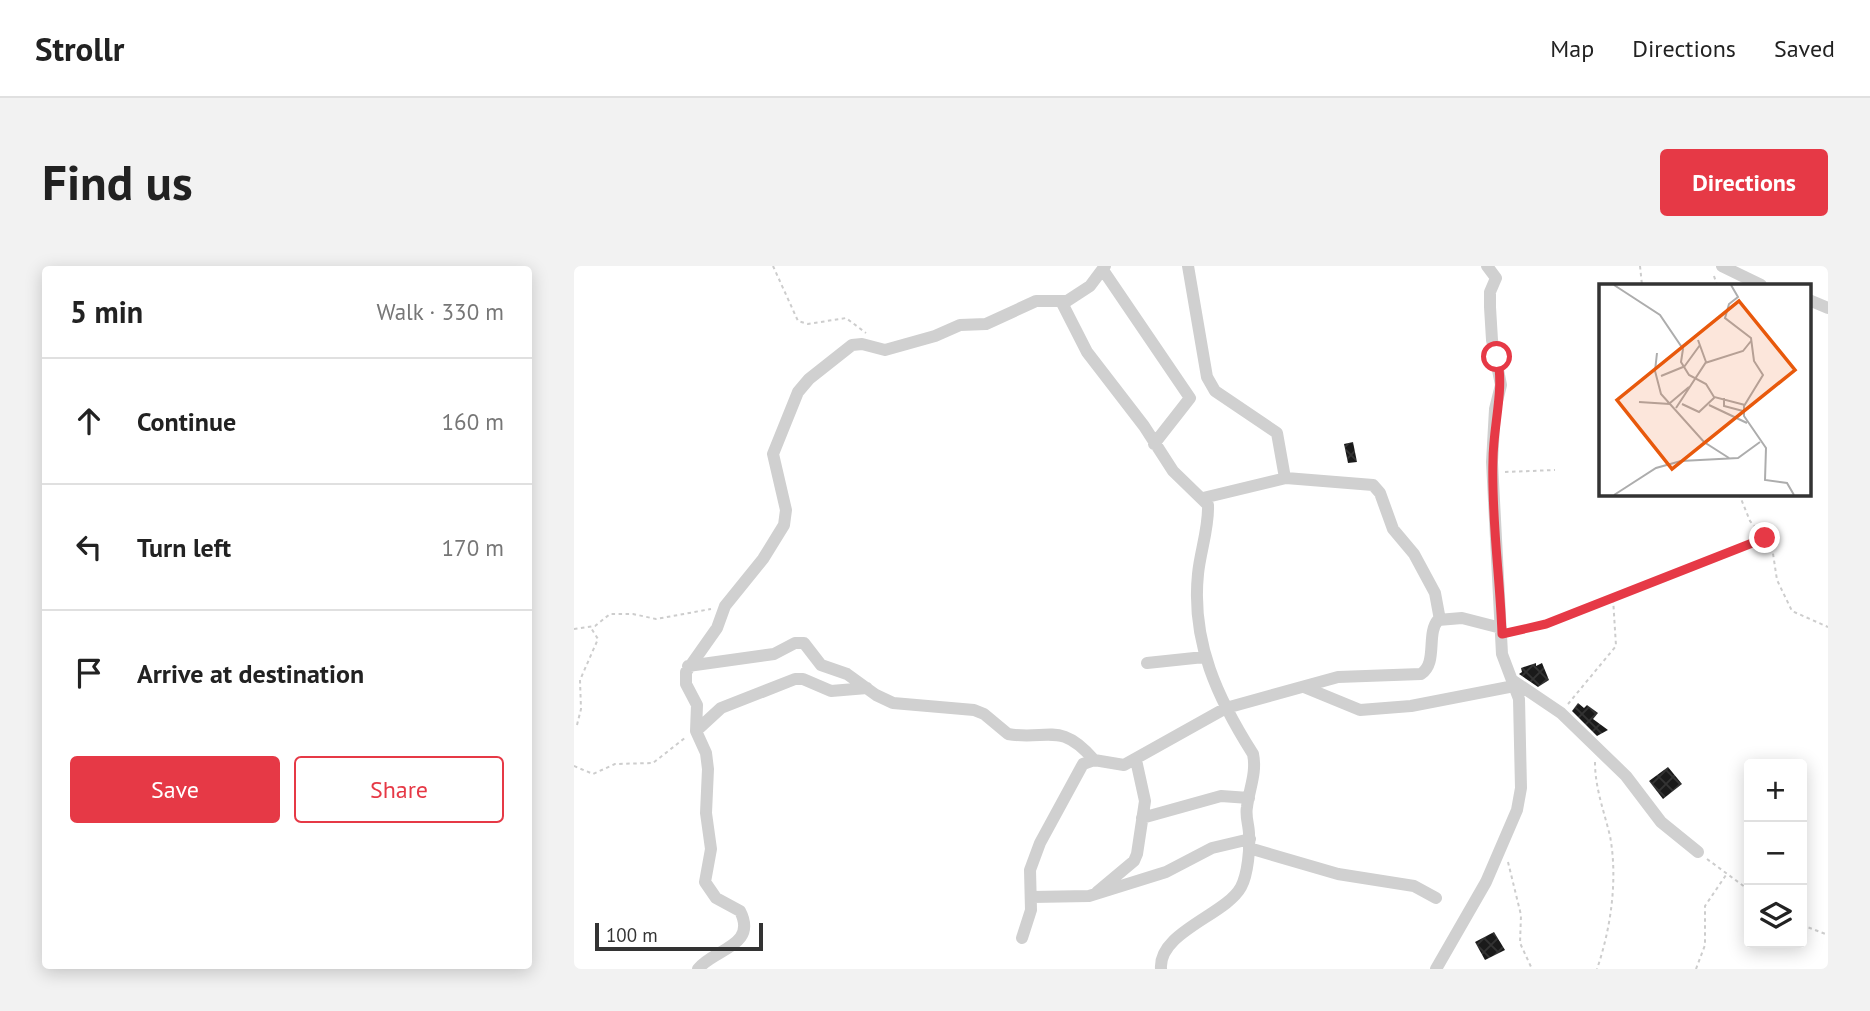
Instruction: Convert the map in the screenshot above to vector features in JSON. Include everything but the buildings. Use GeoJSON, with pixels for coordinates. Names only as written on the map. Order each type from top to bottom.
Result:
{"type":"FeatureCollection","features":[{"type":"Feature","properties":{"kind":"street"},"geometry":{"type":"LineString","coordinates":[[1188,266],[1207,377],[1215,391],[1277,433],[1285,478]]}},
{"type":"Feature","properties":{"kind":"street"},"geometry":{"type":"LineString","coordinates":[[1436,969],[1486,883],[1517,810],[1521,788],[1519,699],[1502,654],[1493,473],[1495,409],[1501,372],[1492,340],[1490,307],[1490,292],[1496,278],[1487,266]]}},
{"type":"Feature","properties":{"kind":"street"},"geometry":{"type":"LineString","coordinates":[[1722,266],[1730,273],[1758,284]]}},
{"type":"Feature","properties":{"kind":"street"},"geometry":{"type":"LineString","coordinates":[[698,969],[712,955],[736,944],[743,934],[744,922],[740,911],[716,898],[706,887],[711,849],[706,813],[708,769],[706,753],[696,731],[698,705],[685,678],[688,666],[717,628],[725,606],[763,559],[784,525],[786,510],[773,454],[798,392],[809,379],[852,345],[862,344],[885,349],[935,336],[960,325],[986,324],[1036,301],[1061,301],[1077,296],[1104,268],[1190,398],[1154,444]]}},
{"type":"Feature","properties":{"kind":"street"},"geometry":{"type":"LineString","coordinates":[[1061,301],[1087,352],[1173,471],[1203,498],[1208,513],[1198,576],[1197,622],[1204,657],[1226,708],[1253,754],[1255,765],[1246,817],[1249,843],[1242,885],[1236,894],[1172,944],[1161,960],[1161,969]]}},
{"type":"Feature","properties":{"kind":"street"},"geometry":{"type":"LineString","coordinates":[[1811,301],[1828,309]]}},
{"type":"Feature","properties":{"kind":"street"},"geometry":{"type":"LineString","coordinates":[[1203,498],[1285,478],[1377,487],[1393,529],[1414,554],[1435,593],[1440,620]]}},
{"type":"Feature","properties":{"kind":"street"},"geometry":{"type":"LineString","coordinates":[[688,666],[774,654],[800,642],[809,646],[821,664],[847,674],[894,703],[974,710],[984,714],[1008,734],[1040,732],[1062,735],[1094,760],[1124,765],[1226,708],[1338,677],[1421,674],[1428,668],[1433,629],[1440,620],[1462,618],[1501,631]]}},
{"type":"Feature","properties":{"kind":"street"},"geometry":{"type":"LineString","coordinates":[[1147,663],[1204,657]]}},
{"type":"Feature","properties":{"kind":"street"},"geometry":{"type":"LineString","coordinates":[[696,731],[721,708],[795,679],[803,679],[831,691],[867,688]]}},
{"type":"Feature","properties":{"kind":"street"},"geometry":{"type":"LineString","coordinates":[[1304,687],[1360,710],[1411,706],[1513,683],[1561,713],[1634,784],[1661,822],[1698,852]]}},
{"type":"Feature","properties":{"kind":"street"},"geometry":{"type":"LineString","coordinates":[[1022,938],[1032,897],[1029,877],[1040,843],[1079,768],[1094,760]]}},
{"type":"Feature","properties":{"kind":"street"},"geometry":{"type":"LineString","coordinates":[[1094,894],[1134,861],[1145,801],[1136,760]]}},
{"type":"Feature","properties":{"kind":"street"},"geometry":{"type":"LineString","coordinates":[[1142,817],[1221,796],[1249,798]]}},
{"type":"Feature","properties":{"kind":"street"},"geometry":{"type":"LineString","coordinates":[[1032,897],[1072,898],[1094,894],[1166,872],[1212,848],[1249,843],[1338,874],[1414,886],[1436,898]]}},
{"type":"Feature","properties":{"kind":"path"},"geometry":{"type":"LineString","coordinates":[[774,266],[798,321],[808,324],[846,318],[885,349]]}},
{"type":"Feature","properties":{"kind":"path"},"geometry":{"type":"LineString","coordinates":[[1640,266],[1642,284]]}},
{"type":"Feature","properties":{"kind":"path"},"geometry":{"type":"LineString","coordinates":[[1493,473],[1555,470]]}},
{"type":"Feature","properties":{"kind":"path"},"geometry":{"type":"LineString","coordinates":[[1739,495],[1749,521],[1772,547],[1777,580],[1792,611],[1828,627]]}},
{"type":"Feature","properties":{"kind":"path"},"geometry":{"type":"LineString","coordinates":[[1501,631],[1546,624],[1765,538]]}},
{"type":"Feature","properties":{"kind":"path"},"geometry":{"type":"LineString","coordinates":[[1561,713],[1616,646],[1613,598]]}},
{"type":"Feature","properties":{"kind":"path"},"geometry":{"type":"LineString","coordinates":[[574,629],[590,627],[610,614],[633,614],[656,619],[725,606]]}},
{"type":"Feature","properties":{"kind":"path"},"geometry":{"type":"LineString","coordinates":[[577,725],[581,709],[580,680],[598,639],[590,627]]}},
{"type":"Feature","properties":{"kind":"path"},"geometry":{"type":"LineString","coordinates":[[574,766],[593,775],[615,764],[649,764],[696,731]]}},
{"type":"Feature","properties":{"kind":"path"},"geometry":{"type":"LineString","coordinates":[[1596,747],[1595,780],[1610,838],[1614,888],[1597,969]]}},
{"type":"Feature","properties":{"kind":"path"},"geometry":{"type":"LineString","coordinates":[[1504,837],[1521,915],[1520,943],[1532,969]]}},
{"type":"Feature","properties":{"kind":"path"},"geometry":{"type":"LineString","coordinates":[[1698,852],[1744,887]]}},
{"type":"Feature","properties":{"kind":"path"},"geometry":{"type":"LineString","coordinates":[[1696,969],[1705,945],[1703,913],[1726,875]]}},
{"type":"Feature","properties":{"kind":"path"},"geometry":{"type":"LineString","coordinates":[[1807,927],[1828,935]]}},
{"type":"Feature","properties":{"kind":"route"},"geometry":{"type":"LineString","coordinates":[[1497,357],[1501,385],[1495,409],[1492,462],[1502,634],[1546,624],[1765,538]]}}]}
